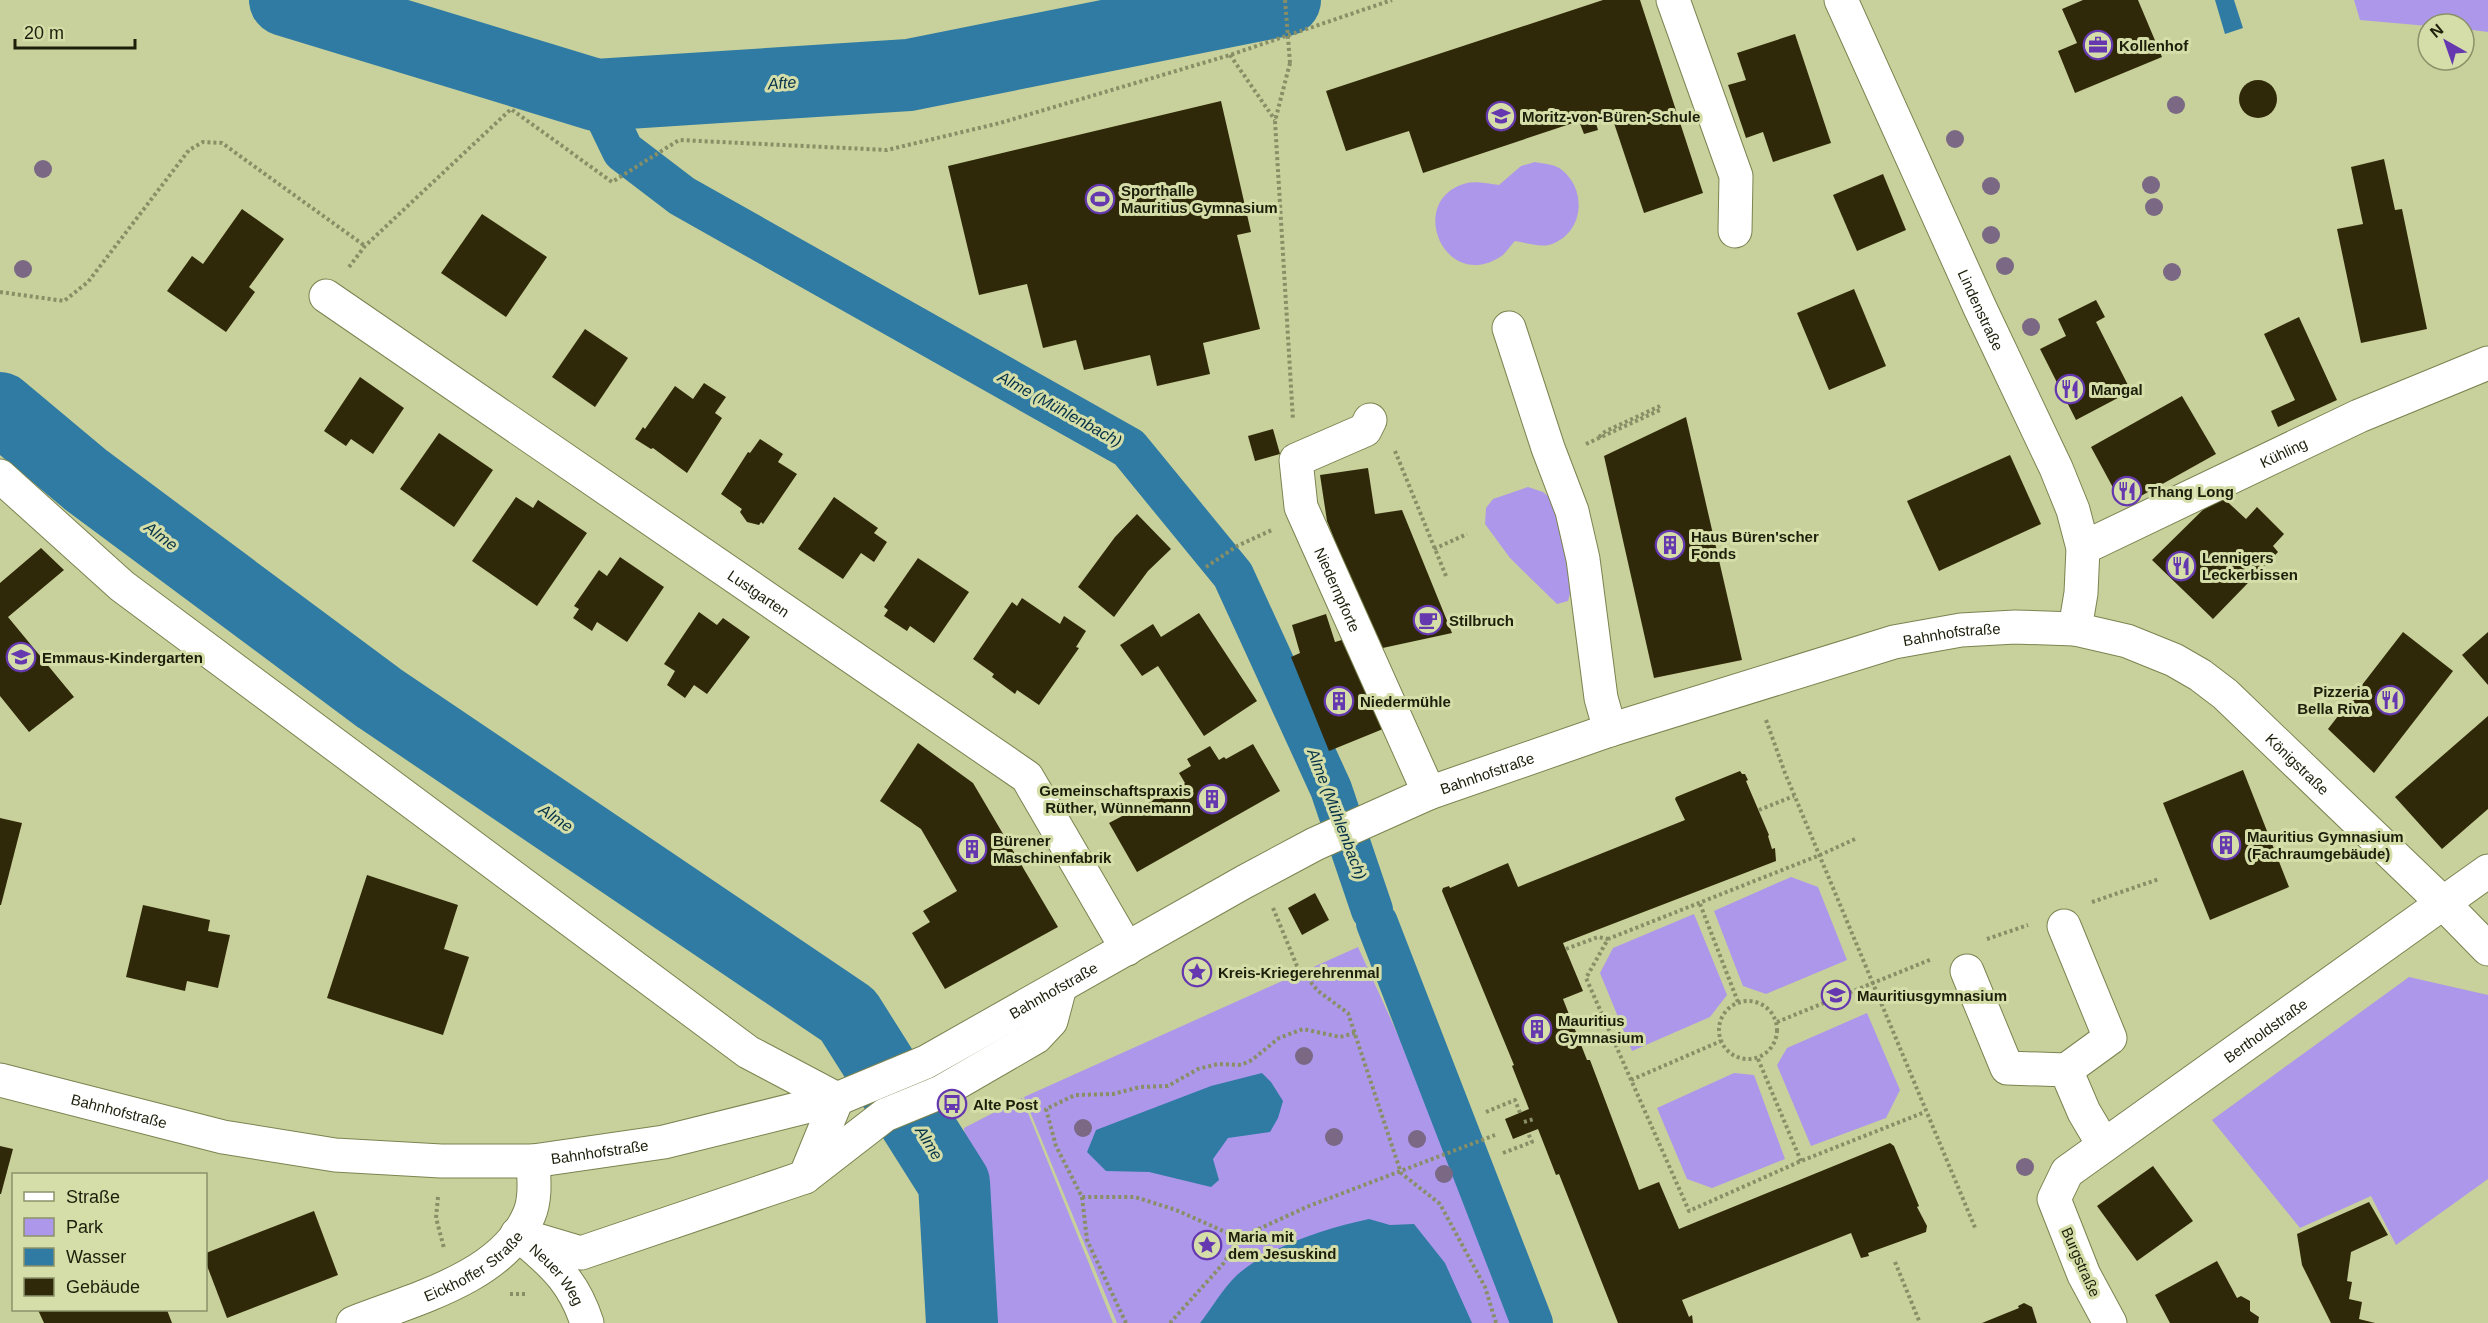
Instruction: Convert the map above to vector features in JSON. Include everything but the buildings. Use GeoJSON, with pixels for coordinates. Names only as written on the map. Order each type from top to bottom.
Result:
{"type":"FeatureCollection","features":[{"type":"Feature","properties":{"kind":"street"},"geometry":{"type":"LineString","coordinates":[[1673,0],[1736,176],[1735,231]]}},
{"type":"Feature","properties":{"kind":"street","name":"Lindenstraße"},"geometry":{"type":"LineString","coordinates":[[1841,0],[1980,308],[2056,468],[2073,510],[2083,548],[2081,593],[2075,629]]}},
{"type":"Feature","properties":{"kind":"street","name":"Lustgarten"},"geometry":{"type":"LineString","coordinates":[[326,296],[1027,777],[1127,949]]}},
{"type":"Feature","properties":{"kind":"street"},"geometry":{"type":"LineString","coordinates":[[1509,328],[1528,380],[1548,448],[1572,511],[1583,559],[1601,698],[1610,730]]}},
{"type":"Feature","properties":{"kind":"street","name":"Kühling"},"geometry":{"type":"LineString","coordinates":[[2083,548],[2359,417],[2488,363]]}},
{"type":"Feature","properties":{"kind":"street"},"geometry":{"type":"LineString","coordinates":[[1296,460],[1365,430],[1370,420]]}},
{"type":"Feature","properties":{"kind":"street","name":"Niedernpforte"},"geometry":{"type":"LineString","coordinates":[[1296,460],[1301,507],[1429,794]]}},
{"type":"Feature","properties":{"kind":"street"},"geometry":{"type":"LineString","coordinates":[[0,476],[122,586],[748,1052],[843,1097],[805,1177]]}},
{"type":"Feature","properties":{"kind":"street","name":"Bahnhofstraße"},"geometry":{"type":"LineString","coordinates":[[0,1080],[223,1137],[335,1155],[441,1161],[533,1161],[664,1142],[843,1097],[926,1062],[1315,844],[1429,794],[1610,730],[1894,642],[1961,630],[2015,627],[2075,629]]}},
{"type":"Feature","properties":{"kind":"street","name":"Königstraße"},"geometry":{"type":"LineString","coordinates":[[2075,629],[2127,641],[2174,660],[2200,675],[2225,694],[2488,949]]}},
{"type":"Feature","properties":{"kind":"street","name":"Bertholdstraße"},"geometry":{"type":"LineString","coordinates":[[2055,1199],[2067,1172],[2103,1144],[2488,871]]}},
{"type":"Feature","properties":{"kind":"street"},"geometry":{"type":"LineString","coordinates":[[1967,970],[2007,1068],[2066,1070],[2110,1038],[2064,926]]}},
{"type":"Feature","properties":{"kind":"street"},"geometry":{"type":"LineString","coordinates":[[517,1234],[581,1253],[805,1177],[885,1114],[941,1092],[1036,1036],[1051,1021],[1060,987]]}},
{"type":"Feature","properties":{"kind":"street"},"geometry":{"type":"LineString","coordinates":[[2066,1070],[2084,1112],[2103,1144]]}},
{"type":"Feature","properties":{"kind":"street","name":"Eickhoffer Straße"},"geometry":{"type":"LineString","coordinates":[[353,1323],[455,1283],[481,1268],[501,1252],[529,1216],[533,1202],[533,1161]]}},
{"type":"Feature","properties":{"kind":"street","name":"Burgstraße"},"geometry":{"type":"LineString","coordinates":[[2055,1199],[2084,1275],[2110,1323]]}},
{"type":"Feature","properties":{"kind":"street","name":"Neuer Weg"},"geometry":{"type":"LineString","coordinates":[[517,1234],[553,1263],[579,1299],[587,1323]]}},
{"type":"Feature","properties":{"kind":"path"},"geometry":{"type":"LineString","coordinates":[[1286,0],[1290,63],[1275,121],[1296,460]]}},
{"type":"Feature","properties":{"kind":"path"},"geometry":{"type":"LineString","coordinates":[[326,296],[365,246],[511,109],[612,182],[679,140],[887,150],[1000,123],[1230,55],[1392,0]]}},
{"type":"Feature","properties":{"kind":"path"},"geometry":{"type":"LineString","coordinates":[[1230,55],[1275,121]]}},
{"type":"Feature","properties":{"kind":"path"},"geometry":{"type":"LineString","coordinates":[[0,292],[64,301],[88,282],[189,150],[203,142],[222,143],[365,246]]}},
{"type":"Feature","properties":{"kind":"path"},"geometry":{"type":"LineString","coordinates":[[1661,407],[1596,440],[1606,431],[1661,407]]}},
{"type":"Feature","properties":{"kind":"path"},"geometry":{"type":"LineString","coordinates":[[1370,420],[1385,427],[1446,576]]}},
{"type":"Feature","properties":{"kind":"path"},"geometry":{"type":"LineString","coordinates":[[1434,549],[1467,534]]}},
{"type":"Feature","properties":{"kind":"path"},"geometry":{"type":"LineString","coordinates":[[1206,567],[1237,546]]}},
{"type":"Feature","properties":{"kind":"path"},"geometry":{"type":"LineString","coordinates":[[1780,760],[1976,1230]]}},
{"type":"Feature","properties":{"kind":"path"},"geometry":{"type":"LineString","coordinates":[[1759,810],[1794,796]]}},
{"type":"Feature","properties":{"kind":"path"},"geometry":{"type":"LineString","coordinates":[[1566,949],[1598,937],[1608,939],[1700,904],[1855,839]]}},
{"type":"Feature","properties":{"kind":"path"},"geometry":{"type":"LineString","coordinates":[[1270,901],[1297,966],[1318,991],[1347,1013],[1401,1173],[1440,1204],[1485,1287],[1496,1323]]}},
{"type":"Feature","properties":{"kind":"path"},"geometry":{"type":"LineString","coordinates":[[1700,904],[1738,1002]]}},
{"type":"Feature","properties":{"kind":"path"},"geometry":{"type":"LineString","coordinates":[[1608,939],[1586,978],[1689,1211],[1801,1161],[1925,1112]]}},
{"type":"Feature","properties":{"kind":"path"},"geometry":{"type":"LineString","coordinates":[[1777,1022],[1909,968]]}},
{"type":"Feature","properties":{"kind":"path"},"geometry":{"type":"LineString","coordinates":[[1750,1001],[1763,1005],[1777,1022],[1775,1042],[1758,1059],[1733,1056],[1721,1041],[1719,1026],[1724,1014],[1738,1002],[1750,1001]]}},
{"type":"Feature","properties":{"kind":"path"},"geometry":{"type":"LineString","coordinates":[[1126,1323],[1087,1240],[1082,1197],[1056,1146],[1046,1109],[1075,1095],[1113,1094],[1140,1087],[1168,1086],[1198,1069],[1218,1064],[1241,1065],[1252,1060],[1279,1038],[1303,1029],[1340,1037],[1355,1033]]}},
{"type":"Feature","properties":{"kind":"path"},"geometry":{"type":"LineString","coordinates":[[1631,1080],[1721,1041]]}},
{"type":"Feature","properties":{"kind":"path"},"geometry":{"type":"LineString","coordinates":[[1758,1059],[1801,1161]]}},
{"type":"Feature","properties":{"kind":"path"},"geometry":{"type":"LineString","coordinates":[[1486,1112],[1515,1100],[1520,1113]]}},
{"type":"Feature","properties":{"kind":"path"},"geometry":{"type":"LineString","coordinates":[[1524,1122],[1534,1119]]}},
{"type":"Feature","properties":{"kind":"path"},"geometry":{"type":"LineString","coordinates":[[1503,1154],[1532,1142],[1528,1133]]}},
{"type":"Feature","properties":{"kind":"path"},"geometry":{"type":"LineString","coordinates":[[1170,1323],[1223,1264],[1239,1238],[1309,1206],[1401,1173],[1496,1135]]}},
{"type":"Feature","properties":{"kind":"path"},"geometry":{"type":"LineString","coordinates":[[1082,1197],[1135,1197],[1176,1210],[1239,1238]]}},
{"type":"Feature","properties":{"kind":"path"},"geometry":{"type":"LineString","coordinates":[[1895,1262],[1920,1323]]}},
{"type":"Feature","properties":{"kind":"green space"},"geometry":{"type":"Polygon","coordinates":[[[2354,0],[2488,0],[2488,32],[2476,30],[2476,12],[2416,12],[2416,25],[2360,20],[2354,0]]]}},
{"type":"Feature","properties":{"kind":"green space"},"geometry":{"type":"Polygon","coordinates":[[[1535,162],[1553,165],[1570,178],[1578,199],[1576,221],[1571,230],[1563,238],[1543,246],[1515,241],[1503,255],[1482,264],[1464,263],[1450,254],[1440,240],[1435,224],[1438,207],[1448,192],[1471,182],[1499,185],[1521,166],[1535,162]]]}},
{"type":"Feature","properties":{"kind":"green space"},"geometry":{"type":"Polygon","coordinates":[[[1528,487],[1543,492],[1556,503],[1572,586],[1568,601],[1557,604],[1510,558],[1485,524],[1486,508],[1493,499],[1528,487]]]}},
{"type":"Feature","properties":{"kind":"green space"},"geometry":{"type":"Polygon","coordinates":[[[1791,877],[1818,887],[1847,960],[1766,994],[1743,986],[1714,911],[1791,877]]]}},
{"type":"Feature","properties":{"kind":"green space"},"geometry":{"type":"Polygon","coordinates":[[[1694,914],[1727,995],[1710,1017],[1632,1051],[1600,973],[1613,948],[1694,914]]]}},
{"type":"Feature","properties":{"kind":"green space"},"geometry":{"type":"Polygon","coordinates":[[[1358,947],[1529,1323],[1117,1323],[1024,1097],[1358,947]]]}},
{"type":"Feature","properties":{"kind":"green space"},"geometry":{"type":"Polygon","coordinates":[[[2409,977],[2488,995],[2488,1179],[2396,1245],[2371,1196],[2300,1228],[2212,1120],[2409,977]]]}},
{"type":"Feature","properties":{"kind":"green space"},"geometry":{"type":"Polygon","coordinates":[[[1867,1013],[1900,1090],[1886,1118],[1811,1146],[1777,1065],[1787,1048],[1867,1013]]]}},
{"type":"Feature","properties":{"kind":"green space"},"geometry":{"type":"Polygon","coordinates":[[[1734,1073],[1754,1075],[1785,1159],[1712,1188],[1687,1179],[1657,1108],[1734,1073]]]}},
{"type":"Feature","properties":{"kind":"green space"},"geometry":{"type":"Polygon","coordinates":[[[1022,1098],[1113,1323],[981,1323],[964,1128],[1022,1098]]]}},
{"type":"Feature","properties":{"kind":"water"},"geometry":{"type":"Polygon","coordinates":[[[2215,0],[2234,0],[2243,28],[2225,34],[2215,0]]]}},
{"type":"Feature","properties":{"kind":"water"},"geometry":{"type":"Polygon","coordinates":[[[1262,1073],[1271,1082],[1283,1101],[1278,1118],[1270,1132],[1228,1138],[1213,1159],[1219,1180],[1211,1187],[1149,1172],[1106,1171],[1087,1152],[1096,1130],[1211,1086],[1262,1073]]]}},
{"type":"Feature","properties":{"kind":"water"},"geometry":{"type":"Polygon","coordinates":[[[1369,1219],[1390,1225],[1414,1224],[1445,1263],[1472,1323],[1200,1323],[1232,1280],[1266,1255],[1317,1233],[1369,1219]]]}},
{"type":"Feature","properties":{"kind":"waterway","name":"Afte"},"geometry":{"type":"LineString","coordinates":[[285,0],[596,95],[909,75],[1285,0]]}},
{"type":"Feature","properties":{"kind":"waterway","name":"Alme (Mühlenbach)"},"geometry":{"type":"LineString","coordinates":[[596,95],[623,151],[682,196],[1129,448],[1233,575],[1331,789],[1372,910]]}},
{"type":"Feature","properties":{"kind":"waterway","name":"Alme"},"geometry":{"type":"LineString","coordinates":[[0,408],[86,480],[379,698],[848,1015],[954,1183],[962,1323]]}},
{"type":"Feature","properties":{"kind":"waterway","name":"Alme (Mühlenbach)"},"geometry":{"type":"LineString","coordinates":[[1377,923],[1532,1323]]}},
{"type":"Feature","properties":{"kind":"place","name":"Kollenhof"},"geometry":{"type":"Point","coordinates":[2098,45]}},
{"type":"Feature","properties":{"kind":"place","name":"Moritz-von-Büren-Schule"},"geometry":{"type":"Point","coordinates":[1501,116]}},
{"type":"Feature","properties":{"kind":"place","name":"Sporthalle Mauritius Gymnasium"},"geometry":{"type":"Point","coordinates":[1100,199]}},
{"type":"Feature","properties":{"kind":"place","name":"Mangal"},"geometry":{"type":"Point","coordinates":[2070,389]}},
{"type":"Feature","properties":{"kind":"place","name":"Thang Long"},"geometry":{"type":"Point","coordinates":[2127,491]}},
{"type":"Feature","properties":{"kind":"place","name":"Haus Büren'scher Fonds"},"geometry":{"type":"Point","coordinates":[1670,545]}},
{"type":"Feature","properties":{"kind":"place","name":"Lennigers Leckerbissen"},"geometry":{"type":"Point","coordinates":[2181,566]}},
{"type":"Feature","properties":{"kind":"place","name":"Stilbruch"},"geometry":{"type":"Point","coordinates":[1428,620]}},
{"type":"Feature","properties":{"kind":"place","name":"Emmaus-Kindergarten"},"geometry":{"type":"Point","coordinates":[21,657]}},
{"type":"Feature","properties":{"kind":"place","name":"Pizzeria Bella Riva"},"geometry":{"type":"Point","coordinates":[2390,700]}},
{"type":"Feature","properties":{"kind":"place","name":"Niedermühle"},"geometry":{"type":"Point","coordinates":[1339,701]}},
{"type":"Feature","properties":{"kind":"place","name":"Gemeinschaftspraxis Rüther, Wünnemann"},"geometry":{"type":"Point","coordinates":[1212,799]}},
{"type":"Feature","properties":{"kind":"place","name":"Mauritius Gymnasium (Fachraumgebäude)"},"geometry":{"type":"Point","coordinates":[2226,845]}},
{"type":"Feature","properties":{"kind":"place","name":"Bürener Maschinenfabrik"},"geometry":{"type":"Point","coordinates":[972,849]}},
{"type":"Feature","properties":{"kind":"place","name":"Kreis-Kriegerehrenmal"},"geometry":{"type":"Point","coordinates":[1197,972]}},
{"type":"Feature","properties":{"kind":"place","name":"Mauritiusgymnasium"},"geometry":{"type":"Point","coordinates":[1836,995]}},
{"type":"Feature","properties":{"kind":"place","name":"Mauritius Gymnasium"},"geometry":{"type":"Point","coordinates":[1537,1029]}},
{"type":"Feature","properties":{"kind":"place","name":"Alte Post"},"geometry":{"type":"Point","coordinates":[952,1104]}},
{"type":"Feature","properties":{"kind":"place","name":"Maria mit dem Jesuskind"},"geometry":{"type":"Point","coordinates":[1207,1245]}}]}
